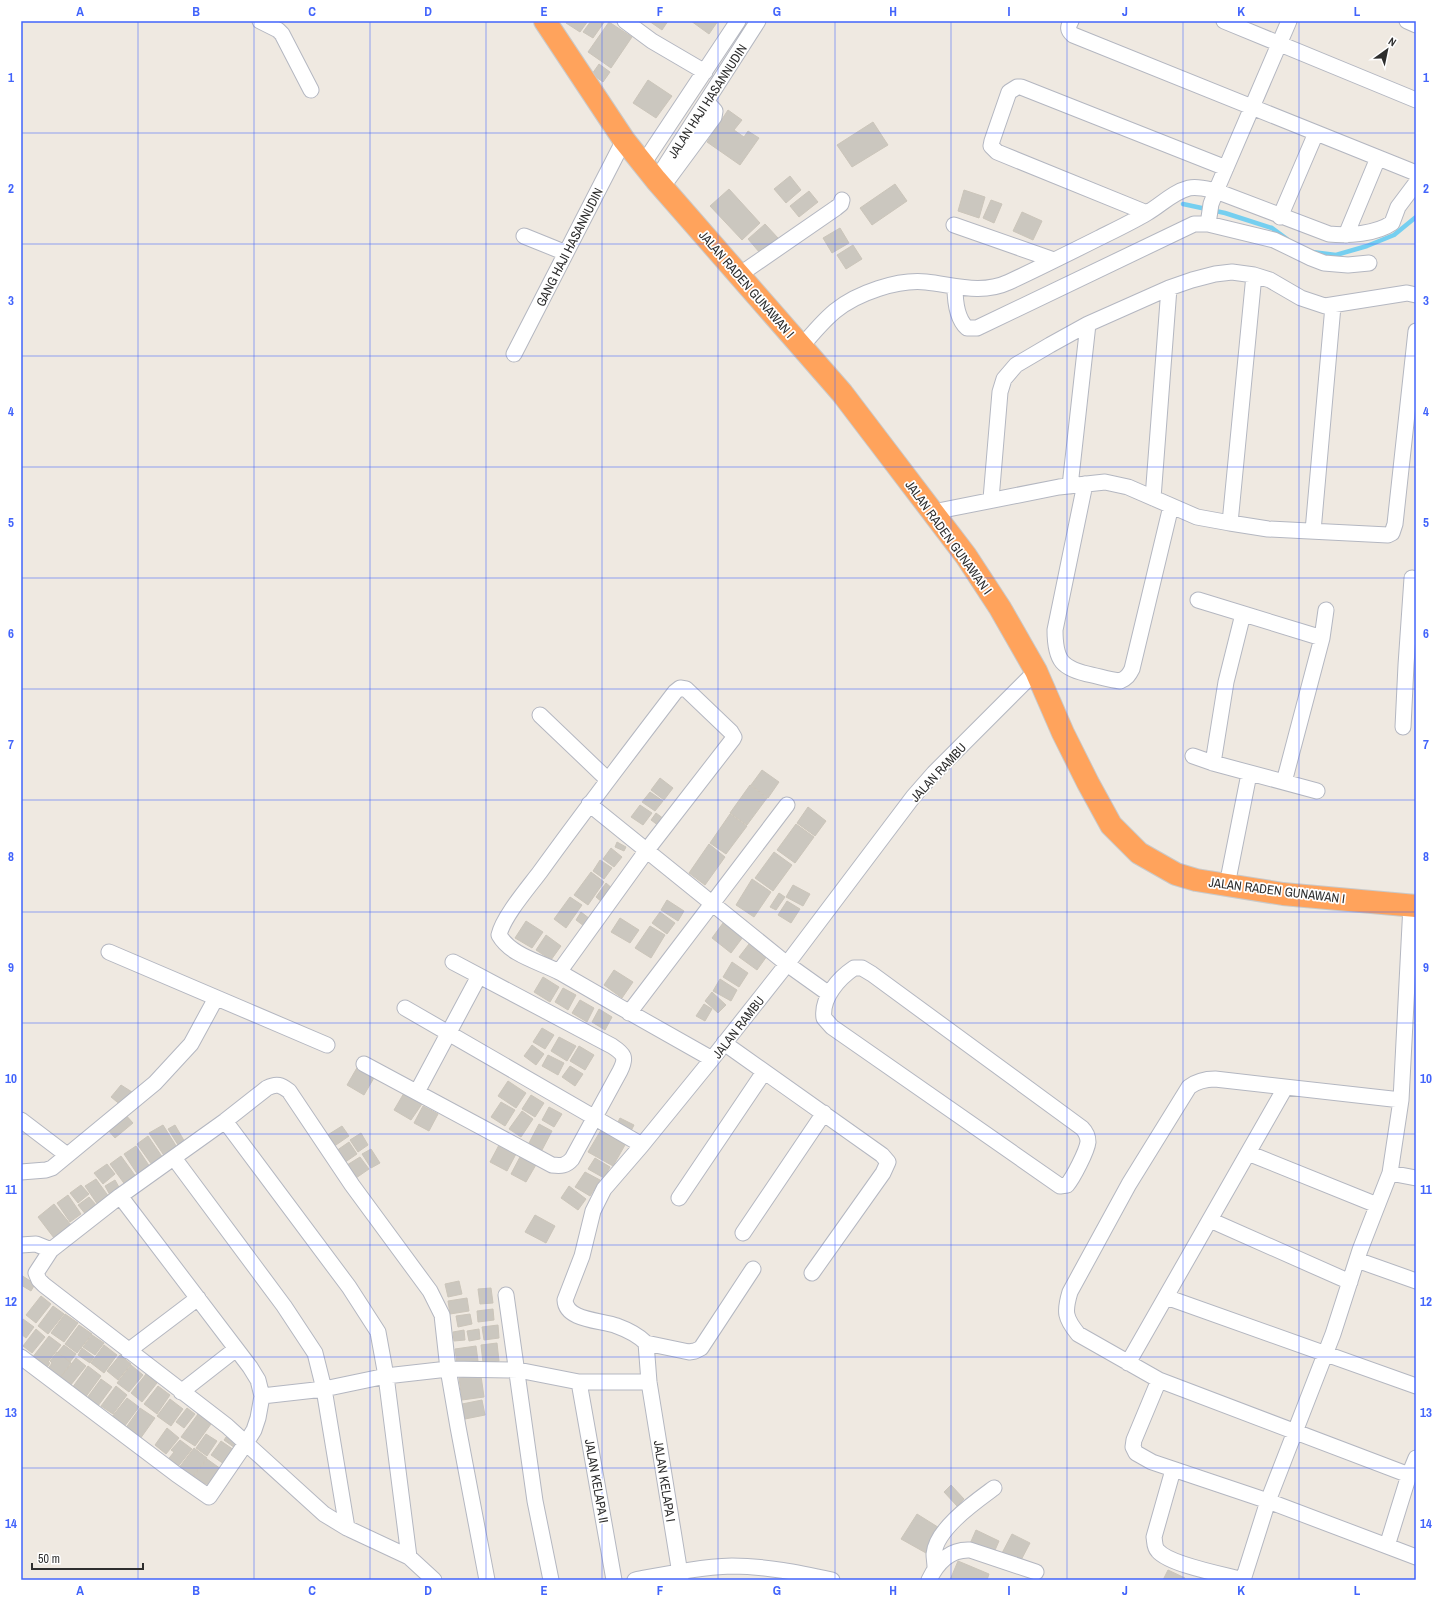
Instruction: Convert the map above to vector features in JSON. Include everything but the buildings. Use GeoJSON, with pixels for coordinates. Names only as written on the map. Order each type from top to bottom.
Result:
{"type":"FeatureCollection","features":[{"type":"Feature","properties":{"kind":"highway","name":"JALAN RADEN GUNAWAN I"},"geometry":{"type":"LineString","coordinates":[[545,21],[624,140],[654,177],[842,393],[966,556],[1000,608],[1036,671],[1063,733],[1111,825],[1139,853],[1176,874],[1196,880],[1283,894],[1413,905]]}},
{"type":"Feature","properties":{"kind":"street"},"geometry":{"type":"LineString","coordinates":[[260,21],[278,30],[282,34],[311,90]]}},
{"type":"Feature","properties":{"kind":"street"},"geometry":{"type":"LineString","coordinates":[[625,21],[702,76],[715,111],[714,117],[654,177]]}},
{"type":"Feature","properties":{"kind":"street","name":"JALAN HAJI HASANNUDIN"},"geometry":{"type":"LineString","coordinates":[[654,177],[702,76],[738,21]]}},
{"type":"Feature","properties":{"kind":"street"},"geometry":{"type":"LineString","coordinates":[[1071,21],[1068,27],[1069,32],[1073,35],[1416,173]]}},
{"type":"Feature","properties":{"kind":"street"},"geometry":{"type":"LineString","coordinates":[[1224,21],[1416,100]]}},
{"type":"Feature","properties":{"kind":"street"},"geometry":{"type":"LineString","coordinates":[[955,293],[959,314],[964,325],[967,328],[977,328],[1194,224],[1211,209],[1226,168],[1289,21]]}},
{"type":"Feature","properties":{"kind":"street"},"geometry":{"type":"LineString","coordinates":[[1407,21],[1416,25]]}},
{"type":"Feature","properties":{"kind":"street","name":"JALAN HAJI HASANNUDIN"},"geometry":{"type":"LineString","coordinates":[[710,97],[757,22]]}},
{"type":"Feature","properties":{"kind":"street"},"geometry":{"type":"LineString","coordinates":[[1147,213],[997,152],[991,146],[992,141],[1009,92],[1016,87],[1021,87],[1226,168]]}},
{"type":"Feature","properties":{"kind":"street"},"geometry":{"type":"LineString","coordinates":[[1280,217],[1316,133]]}},
{"type":"Feature","properties":{"kind":"street","name":"GANG HAJI HASANNUDIN"},"geometry":{"type":"LineString","coordinates":[[514,354],[624,140]]}},
{"type":"Feature","properties":{"kind":"street"},"geometry":{"type":"LineString","coordinates":[[1346,235],[1378,158]]}},
{"type":"Feature","properties":{"kind":"street"},"geometry":{"type":"LineString","coordinates":[[1211,209],[1280,217],[1329,234],[1346,235],[1378,230],[1392,223],[1398,207],[1416,183]]}},
{"type":"Feature","properties":{"kind":"street"},"geometry":{"type":"LineString","coordinates":[[802,346],[835,311],[846,304],[878,289],[908,282],[925,282],[955,293],[996,287],[1054,260],[1147,213],[1188,188],[1202,188],[1211,209],[1311,258],[1324,263],[1348,265],[1369,263]]}},
{"type":"Feature","properties":{"kind":"street"},"geometry":{"type":"LineString","coordinates":[[739,275],[836,208],[841,204],[842,200]]}},
{"type":"Feature","properties":{"kind":"street"},"geometry":{"type":"LineString","coordinates":[[954,225],[1054,260]]}},
{"type":"Feature","properties":{"kind":"street"},"geometry":{"type":"LineString","coordinates":[[524,236],[566,253]]}},
{"type":"Feature","properties":{"kind":"street"},"geometry":{"type":"LineString","coordinates":[[991,500],[1000,392],[1004,379],[1016,365],[1088,324],[1168,288],[1215,274],[1232,272],[1254,275],[1270,280],[1301,298],[1326,306],[1407,293],[1416,296]]}},
{"type":"Feature","properties":{"kind":"street"},"geometry":{"type":"LineString","coordinates":[[1230,523],[1254,275]]}},
{"type":"Feature","properties":{"kind":"street"},"geometry":{"type":"LineString","coordinates":[[1153,498],[1168,288]]}},
{"type":"Feature","properties":{"kind":"street"},"geometry":{"type":"LineString","coordinates":[[1313,531],[1333,306]]}},
{"type":"Feature","properties":{"kind":"street"},"geometry":{"type":"LineString","coordinates":[[1070,486],[1088,324]]}},
{"type":"Feature","properties":{"kind":"street"},"geometry":{"type":"LineString","coordinates":[[933,512],[1070,486],[1105,482],[1128,487],[1197,517],[1230,523],[1268,529],[1384,535],[1392,533],[1395,524],[1416,331]]}},
{"type":"Feature","properties":{"kind":"street"},"geometry":{"type":"LineString","coordinates":[[1085,484],[1055,630],[1055,644],[1058,654],[1065,666],[1076,672],[1120,681],[1127,678],[1130,674],[1171,506]]}},
{"type":"Feature","properties":{"kind":"street"},"geometry":{"type":"LineString","coordinates":[[1403,727],[1411,666],[1412,578]]}},
{"type":"Feature","properties":{"kind":"street"},"geometry":{"type":"LineString","coordinates":[[1198,600],[1322,638]]}},
{"type":"Feature","properties":{"kind":"street"},"geometry":{"type":"LineString","coordinates":[[1284,782],[1322,638],[1326,610]]}},
{"type":"Feature","properties":{"kind":"street"},"geometry":{"type":"LineString","coordinates":[[1213,763],[1226,682],[1243,614]]}},
{"type":"Feature","properties":{"kind":"street","name":"JALAN RAMBU"},"geometry":{"type":"LineString","coordinates":[[646,1343],[640,1337],[616,1325],[584,1318],[572,1313],[566,1306],[565,1300],[582,1256],[592,1211],[604,1189],[712,1059],[787,964],[913,797],[934,773],[1036,671]]}},
{"type":"Feature","properties":{"kind":"street"},"geometry":{"type":"LineString","coordinates":[[558,972],[647,850],[732,741],[733,734],[686,689],[680,688],[675,692],[589,804],[514,908],[499,935],[504,942],[516,951],[558,972],[712,1059]]}},
{"type":"Feature","properties":{"kind":"street"},"geometry":{"type":"LineString","coordinates":[[540,716],[608,780]]}},
{"type":"Feature","properties":{"kind":"street"},"geometry":{"type":"LineString","coordinates":[[1193,756],[1249,774],[1317,791]]}},
{"type":"Feature","properties":{"kind":"street"},"geometry":{"type":"LineString","coordinates":[[1227,885],[1249,774]]}},
{"type":"Feature","properties":{"kind":"street"},"geometry":{"type":"LineString","coordinates":[[589,804],[787,964],[829,994]]}},
{"type":"Feature","properties":{"kind":"street"},"geometry":{"type":"LineString","coordinates":[[629,1013],[787,805]]}},
{"type":"Feature","properties":{"kind":"street"},"geometry":{"type":"LineString","coordinates":[[1173,1470],[1154,1537],[1155,1546],[1159,1552],[1182,1564],[1243,1580],[1268,1501],[1333,1334],[1357,1260],[1390,1173],[1401,1100],[1413,905]]}},
{"type":"Feature","properties":{"kind":"street"},"geometry":{"type":"LineString","coordinates":[[109,952],[327,1045]]}},
{"type":"Feature","properties":{"kind":"street"},"geometry":{"type":"LineString","coordinates":[[364,1064],[552,1165],[561,1166],[568,1163],[572,1159],[624,1063],[624,1056],[620,1051],[453,962]]}},
{"type":"Feature","properties":{"kind":"street"},"geometry":{"type":"LineString","coordinates":[[854,968],[862,968],[1082,1128],[1087,1133],[1088,1142],[1086,1150],[1069,1183],[1064,1186],[1060,1186],[832,1027],[824,1018],[823,1012],[824,1004],[829,994],[846,973],[854,968]]}},
{"type":"Feature","properties":{"kind":"street"},"geometry":{"type":"LineString","coordinates":[[417,1092],[479,976]]}},
{"type":"Feature","properties":{"kind":"street"},"geometry":{"type":"LineString","coordinates":[[21,1172],[46,1170],[58,1164],[154,1083],[191,1044],[216,998]]}},
{"type":"Feature","properties":{"kind":"street"},"geometry":{"type":"LineString","coordinates":[[405,1008],[642,1145]]}},
{"type":"Feature","properties":{"kind":"street"},"geometry":{"type":"LineString","coordinates":[[724,1043],[882,1155],[888,1162],[883,1173],[812,1273]]}},
{"type":"Feature","properties":{"kind":"street"},"geometry":{"type":"LineString","coordinates":[[679,1198],[764,1072]]}},
{"type":"Feature","properties":{"kind":"street"},"geometry":{"type":"LineString","coordinates":[[1401,1100],[1215,1079],[1205,1079],[1196,1082],[1189,1087],[1129,1184],[1070,1292],[1066,1304],[1066,1316],[1078,1334],[1159,1380],[1409,1474]]}},
{"type":"Feature","properties":{"kind":"street"},"geometry":{"type":"LineString","coordinates":[[434,1580],[409,1557],[347,1528],[324,1514],[227,1426],[128,1351],[39,1280],[36,1273],[50,1250],[120,1196],[274,1084],[282,1085],[289,1091],[352,1185],[430,1291],[442,1315],[448,1369],[487,1580]]}},
{"type":"Feature","properties":{"kind":"street"},"geometry":{"type":"LineString","coordinates":[[1128,1363],[1285,1088]]}},
{"type":"Feature","properties":{"kind":"street"},"geometry":{"type":"LineString","coordinates":[[743,1233],[824,1113]]}},
{"type":"Feature","properties":{"kind":"street"},"geometry":{"type":"LineString","coordinates":[[21,1120],[67,1155]]}},
{"type":"Feature","properties":{"kind":"street"},"geometry":{"type":"LineString","coordinates":[[225,1121],[349,1287],[378,1332],[386,1376],[409,1557]]}},
{"type":"Feature","properties":{"kind":"street"},"geometry":{"type":"LineString","coordinates":[[1248,1153],[1377,1205]]}},
{"type":"Feature","properties":{"kind":"street"},"geometry":{"type":"LineString","coordinates":[[174,1158],[284,1306],[315,1353],[324,1389],[347,1528]]}},
{"type":"Feature","properties":{"kind":"street"},"geometry":{"type":"LineString","coordinates":[[1390,1173],[1416,1178]]}},
{"type":"Feature","properties":{"kind":"street"},"geometry":{"type":"LineString","coordinates":[[21,1357],[170,1470],[209,1497],[254,1430],[262,1396],[258,1380],[250,1367],[120,1196]]}},
{"type":"Feature","properties":{"kind":"street"},"geometry":{"type":"LineString","coordinates":[[1210,1220],[1350,1282]]}},
{"type":"Feature","properties":{"kind":"street"},"geometry":{"type":"LineString","coordinates":[[21,1245],[36,1244],[50,1250]]}},
{"type":"Feature","properties":{"kind":"street"},"geometry":{"type":"LineString","coordinates":[[1357,1260],[1416,1281]]}},
{"type":"Feature","properties":{"kind":"street"},"geometry":{"type":"LineString","coordinates":[[262,1396],[324,1389],[386,1376],[448,1369],[518,1370],[580,1382],[649,1382],[646,1343],[689,1352],[701,1348],[753,1269]]}},
{"type":"Feature","properties":{"kind":"street"},"geometry":{"type":"LineString","coordinates":[[506,1294],[518,1370],[535,1501],[551,1580]]}},
{"type":"Feature","properties":{"kind":"street"},"geometry":{"type":"LineString","coordinates":[[1166,1297],[1416,1386]]}},
{"type":"Feature","properties":{"kind":"street"},"geometry":{"type":"LineString","coordinates":[[128,1351],[198,1298]]}},
{"type":"Feature","properties":{"kind":"street"},"geometry":{"type":"LineString","coordinates":[[181,1392],[236,1349]]}},
{"type":"Feature","properties":{"kind":"street"},"geometry":{"type":"LineString","coordinates":[[1159,1380],[1134,1440],[1133,1447],[1136,1453],[1173,1470],[1268,1501],[1416,1557]]}},
{"type":"Feature","properties":{"kind":"street","name":"JALAN KELAPA II"},"geometry":{"type":"LineString","coordinates":[[580,1382],[614,1580]]}},
{"type":"Feature","properties":{"kind":"street","name":"JALAN KELAPA I"},"geometry":{"type":"LineString","coordinates":[[649,1382],[681,1576]]}},
{"type":"Feature","properties":{"kind":"street"},"geometry":{"type":"LineString","coordinates":[[1387,1546],[1409,1474],[1416,1458]]}},
{"type":"Feature","properties":{"kind":"street"},"geometry":{"type":"LineString","coordinates":[[932,1573],[934,1554],[943,1533],[956,1518],[973,1503],[994,1488]]}},
{"type":"Feature","properties":{"kind":"street"},"geometry":{"type":"LineString","coordinates":[[932,1573],[955,1552],[963,1550],[970,1550],[1036,1572]]}},
{"type":"Feature","properties":{"kind":"street"},"geometry":{"type":"LineString","coordinates":[[635,1580],[681,1576],[710,1568],[746,1567],[792,1571],[832,1580]]}},
{"type":"Feature","properties":{"kind":"waterway"},"geometry":{"type":"LineString","coordinates":[[1183,204],[1225,213],[1272,228],[1287,239]]}},
{"type":"Feature","properties":{"kind":"waterway"},"geometry":{"type":"LineString","coordinates":[[1312,252],[1336,255],[1367,246],[1394,235],[1416,217]]}}]}
